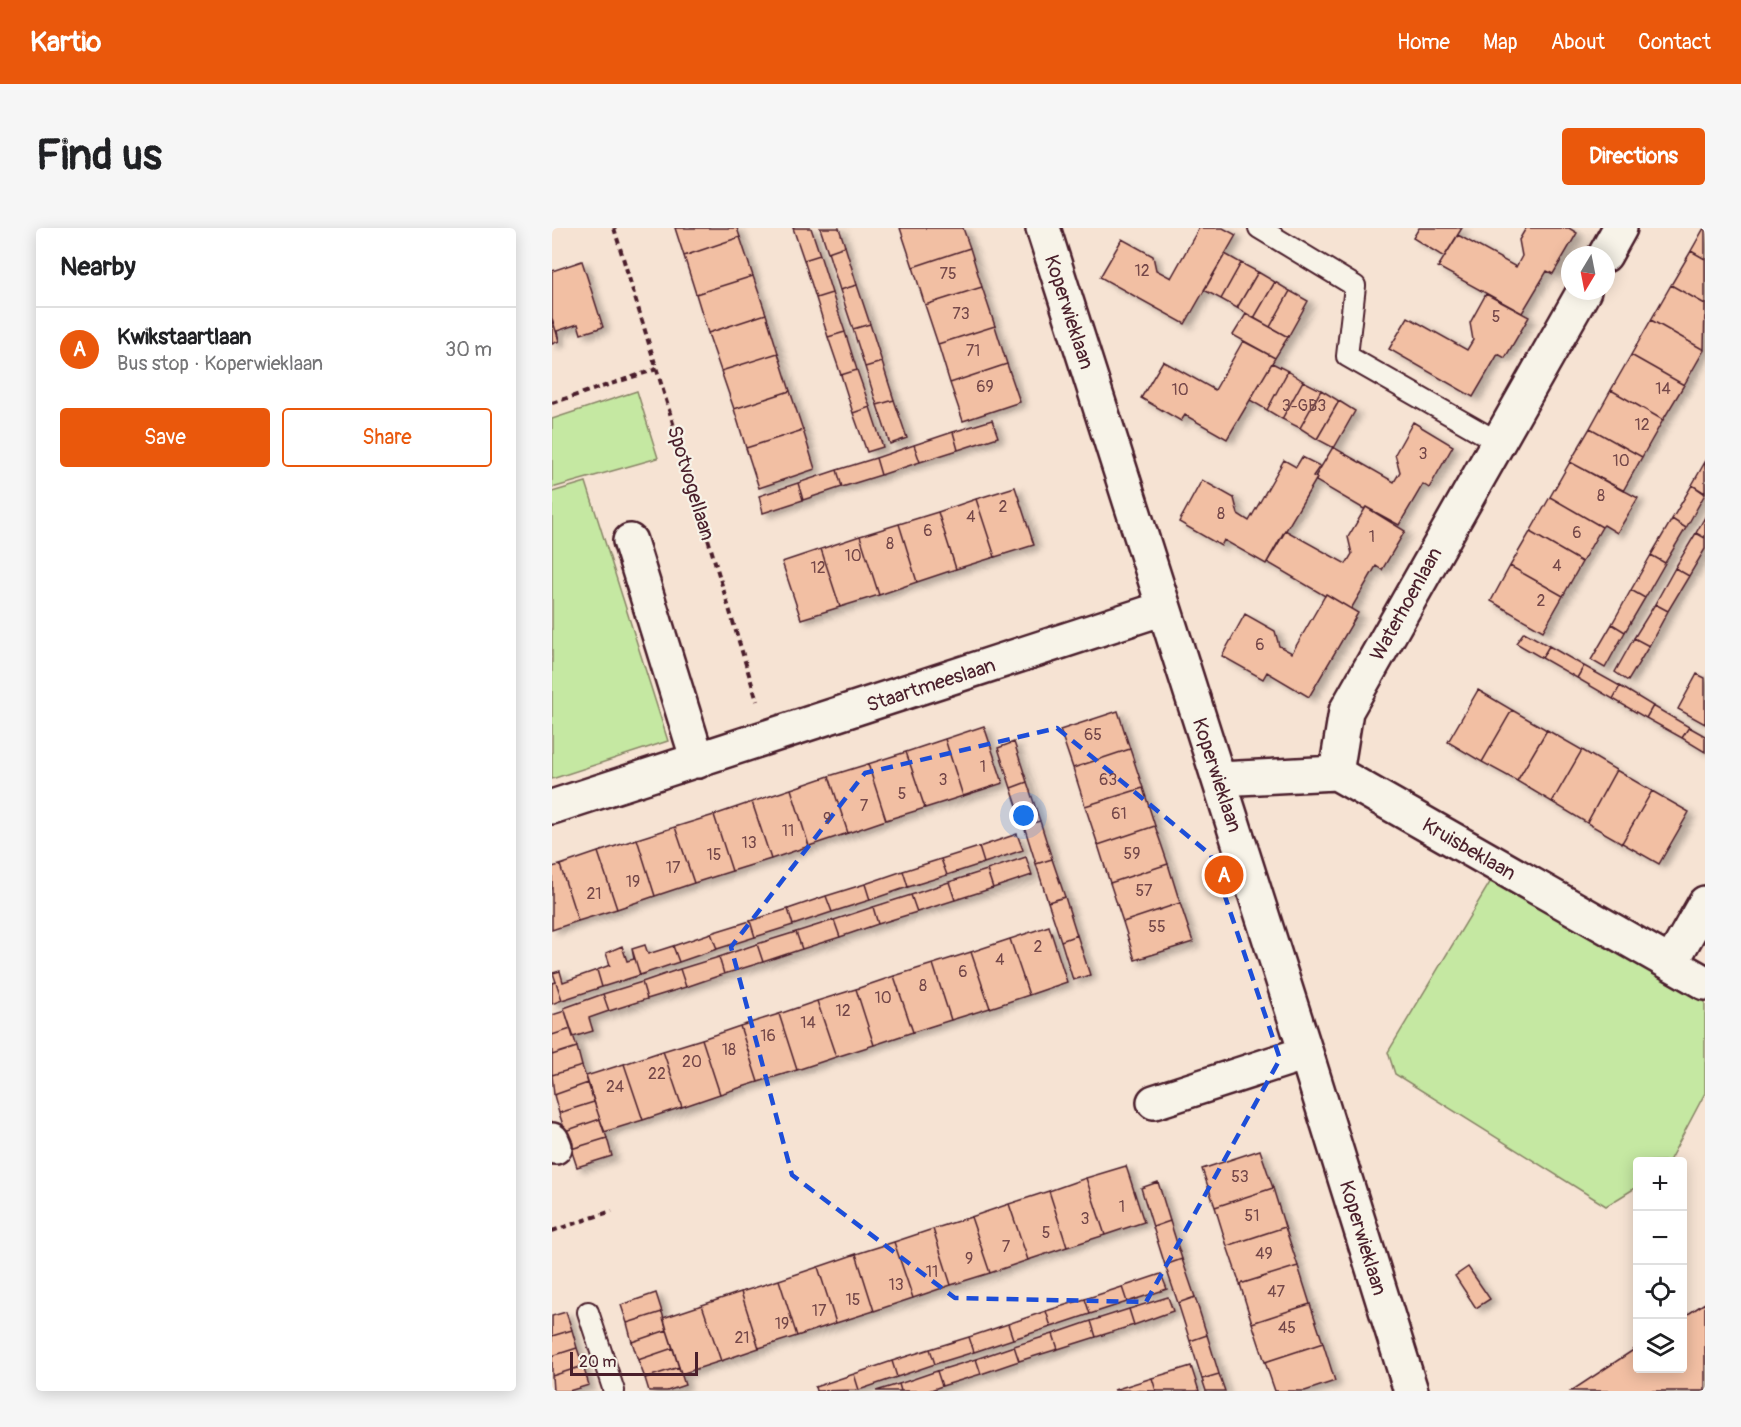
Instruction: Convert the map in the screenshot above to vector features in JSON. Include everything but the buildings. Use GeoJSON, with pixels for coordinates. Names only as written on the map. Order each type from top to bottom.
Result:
{"type":"FeatureCollection","features":[{"type":"Feature","properties":{"kind":"street","name":"Koperwieklaan"},"geometry":{"type":"LineString","coordinates":[[1042,228],[1306,1053],[1411,1391]]}},
{"type":"Feature","properties":{"kind":"street"},"geometry":{"type":"LineString","coordinates":[[1610,246],[1620,228]]}},
{"type":"Feature","properties":{"kind":"street","name":"Waterhoenlaan"},"geometry":{"type":"LineString","coordinates":[[1336,773],[1346,711],[1579,300]]}},
{"type":"Feature","properties":{"kind":"street"},"geometry":{"type":"LineString","coordinates":[[630,541],[698,761]]}},
{"type":"Feature","properties":{"kind":"street","name":"Staartmeeslaan"},"geometry":{"type":"LineString","coordinates":[[552,807],[1164,608]]}},
{"type":"Feature","properties":{"kind":"street"},"geometry":{"type":"LineString","coordinates":[[1219,779],[1336,773]]}},
{"type":"Feature","properties":{"kind":"street","name":"Kruisbeklaan"},"geometry":{"type":"LineString","coordinates":[[1336,773],[1705,983]]}},
{"type":"Feature","properties":{"kind":"street"},"geometry":{"type":"LineString","coordinates":[[1671,963],[1705,903]]}},
{"type":"Feature","properties":{"kind":"street"},"geometry":{"type":"LineString","coordinates":[[1154,1101],[1306,1053]]}},
{"type":"Feature","properties":{"kind":"lane"},"geometry":{"type":"LineString","coordinates":[[1259,228],[1355,286],[1347,356],[1498,442]]}},
{"type":"Feature","properties":{"kind":"lane"},"geometry":{"type":"LineString","coordinates":[[588,1312],[614,1391]]}},
{"type":"Feature","properties":{"kind":"path","name":"Spotvogellaan"},"geometry":{"type":"LineString","coordinates":[[614,228],[768,738]]}},
{"type":"Feature","properties":{"kind":"path"},"geometry":{"type":"LineString","coordinates":[[552,403],[657,369]]}},
{"type":"Feature","properties":{"kind":"path"},"geometry":{"type":"LineString","coordinates":[[552,1231],[612,1211]]}},
{"type":"Feature","properties":{"kind":"highlighted area"},"geometry":{"type":"Polygon","coordinates":[[[1057,728],[1211,855],[1280,1059],[1146,1302],[955,1298],[792,1175],[731,947],[865,773],[1057,728]]]}},
{"type":"Feature","properties":{"kind":"green space"},"geometry":{"type":"Polygon","coordinates":[[[637,391],[658,458],[552,488],[552,419],[637,391]]]}},
{"type":"Feature","properties":{"kind":"green space"},"geometry":{"type":"Polygon","coordinates":[[[586,482],[668,741],[552,779],[552,492],[586,482]]]}},
{"type":"Feature","properties":{"kind":"green space"},"geometry":{"type":"Polygon","coordinates":[[[1492,879],[1705,996],[1705,1093],[1671,1157],[1633,1157],[1633,1189],[1606,1206],[1395,1074],[1388,1052],[1492,879]]]}},
{"type":"Feature","properties":{"kind":"place","name":"Kwikstaartlaan"},"geometry":{"type":"Point","coordinates":[1224,875]}}]}
